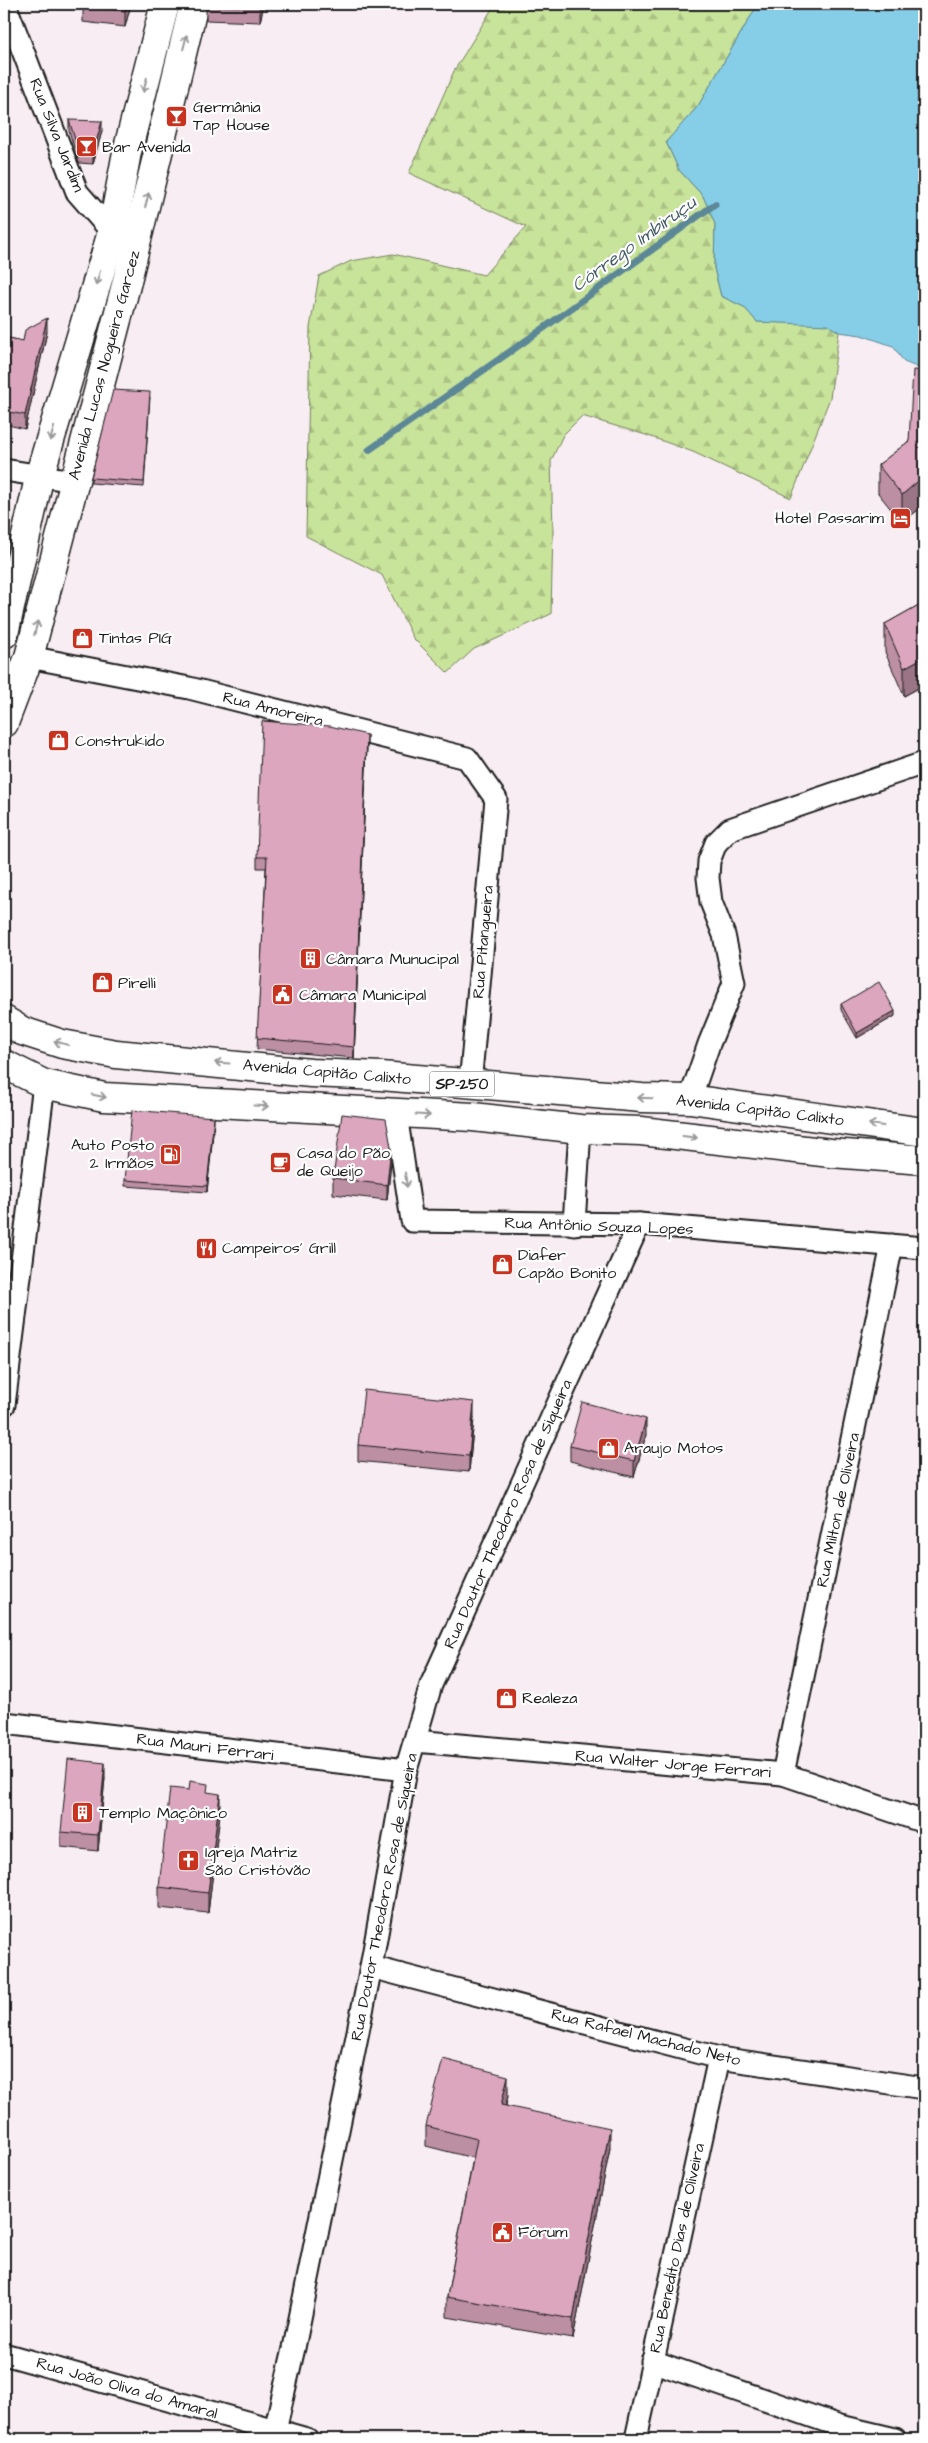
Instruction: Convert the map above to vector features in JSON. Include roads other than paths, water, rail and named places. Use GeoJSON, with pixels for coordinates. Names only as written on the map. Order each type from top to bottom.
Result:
{"type":"FeatureCollection","features":[{"type":"Feature","properties":{"kind":"main road","name":"Avenida Lucas Nogueira Garcez"},"geometry":{"type":"LineString","coordinates":[[4,634],[40,474],[112,232],[128,152],[165,4]]}},
{"type":"Feature","properties":{"kind":"main road","name":"Avenida Lucas Nogueira Garcez"},"geometry":{"type":"LineString","coordinates":[[4,724],[28,656],[135,247],[194,4]]}},
{"type":"Feature","properties":{"kind":"main road","name":"Avenida Capitão Calixto"},"geometry":{"type":"LineString","coordinates":[[4,1020],[22,1031],[62,1044],[116,1054],[311,1073],[381,1076],[642,1098],[690,1099],[924,1132]]}},
{"type":"Feature","properties":{"kind":"main road","name":"Avenida Capitão Calixto"},"geometry":{"type":"LineString","coordinates":[[4,1064],[44,1084],[104,1097],[473,1117],[580,1129],[641,1131],[831,1153],[924,1160]]}},
{"type":"Feature","properties":{"kind":"street","name":"Rua Silva Jardim"},"geometry":{"type":"LineString","coordinates":[[5,4],[77,192],[112,232],[135,247]]}},
{"type":"Feature","properties":{"kind":"street"},"geometry":{"type":"LineString","coordinates":[[4,470],[40,474],[74,481]]}},
{"type":"Feature","properties":{"kind":"street","name":"Rua Amoreira"},"geometry":{"type":"LineString","coordinates":[[28,656],[189,688],[467,758],[496,800]]}},
{"type":"Feature","properties":{"kind":"street"},"geometry":{"type":"LineString","coordinates":[[690,1099],[734,983],[724,935],[711,902],[709,861],[716,842],[730,830],[924,763]]}},
{"type":"Feature","properties":{"kind":"street","name":"Rua Pitangueira"},"geometry":{"type":"LineString","coordinates":[[470,1085],[496,800]]}},
{"type":"Feature","properties":{"kind":"street"},"geometry":{"type":"LineString","coordinates":[[4,1406],[44,1084]]}},
{"type":"Feature","properties":{"kind":"street","name":"Rua Antônio Souza Lopes"},"geometry":{"type":"LineString","coordinates":[[396,1114],[412,1221],[639,1224],[924,1248]]}},
{"type":"Feature","properties":{"kind":"street"},"geometry":{"type":"LineString","coordinates":[[574,1224],[580,1129]]}},
{"type":"Feature","properties":{"kind":"street","name":"Rua Doutor Theodoro Rosa de Siqueira"},"geometry":{"type":"LineString","coordinates":[[275,2430],[294,2348],[371,1967],[406,1770],[431,1685],[639,1224]]}},
{"type":"Feature","properties":{"kind":"street","name":"Rua Milton de Oliveira"},"geometry":{"type":"LineString","coordinates":[[783,1774],[892,1245]]}},
{"type":"Feature","properties":{"kind":"street","name":"Rua Mauri Ferrari"},"geometry":{"type":"LineString","coordinates":[[4,1723],[406,1770]]}},
{"type":"Feature","properties":{"kind":"street","name":"Rua Walter Jorge Ferrari"},"geometry":{"type":"LineString","coordinates":[[415,1741],[783,1774],[924,1822]]}},
{"type":"Feature","properties":{"kind":"street","name":"Rua Rafael Machado Neto"},"geometry":{"type":"LineString","coordinates":[[371,1967],[719,2058],[924,2088]]}},
{"type":"Feature","properties":{"kind":"street","name":"Rua Benedito Dias de Oliveira"},"geometry":{"type":"LineString","coordinates":[[636,2439],[719,2058]]}},
{"type":"Feature","properties":{"kind":"street","name":"Rua João Oliva do Amaral"},"geometry":{"type":"LineString","coordinates":[[4,2354],[307,2439]]}},
{"type":"Feature","properties":{"kind":"street"},"geometry":{"type":"LineString","coordinates":[[652,2361],[840,2426],[895,2439]]}},
{"type":"Feature","properties":{"kind":"water"},"geometry":{"type":"Polygon","coordinates":[[[758,4],[924,4],[924,370],[904,362],[893,346],[861,335],[839,332],[828,325],[757,322],[744,307],[721,296],[714,268],[715,224],[703,196],[679,170],[666,142],[698,106],[758,4]]]}},
{"type":"Feature","properties":{"kind":"waterway","name":"Córrego Imbiruçu"},"geometry":{"type":"LineString","coordinates":[[369,450],[544,328],[715,204]]}},
{"type":"Feature","properties":{"kind":"place","name":"Germânia Tap House"},"geometry":{"type":"Point","coordinates":[177,116]}},
{"type":"Feature","properties":{"kind":"place","name":"Bar Avenida"},"geometry":{"type":"Point","coordinates":[86,147]}},
{"type":"Feature","properties":{"kind":"place","name":"Hotel Passarim"},"geometry":{"type":"Point","coordinates":[900,518]}},
{"type":"Feature","properties":{"kind":"place","name":"Tintas PIG"},"geometry":{"type":"Point","coordinates":[83,638]}},
{"type":"Feature","properties":{"kind":"place","name":"Construkido"},"geometry":{"type":"Point","coordinates":[59,741]}},
{"type":"Feature","properties":{"kind":"place","name":"Câmara Munucipal"},"geometry":{"type":"Point","coordinates":[310,959]}},
{"type":"Feature","properties":{"kind":"place","name":"Pirelli"},"geometry":{"type":"Point","coordinates":[102,983]}},
{"type":"Feature","properties":{"kind":"place","name":"Câmara Municipal"},"geometry":{"type":"Point","coordinates":[283,995]}},
{"type":"Feature","properties":{"kind":"place","name":"Auto Posto 2 Irmãos"},"geometry":{"type":"Point","coordinates":[170,1154]}},
{"type":"Feature","properties":{"kind":"place","name":"Casa do Pão de Queijo"},"geometry":{"type":"Point","coordinates":[281,1162]}},
{"type":"Feature","properties":{"kind":"place","name":"Campeiros' Grill"},"geometry":{"type":"Point","coordinates":[206,1248]}},
{"type":"Feature","properties":{"kind":"place","name":"Diafer Capão Bonito"},"geometry":{"type":"Point","coordinates":[502,1264]}},
{"type":"Feature","properties":{"kind":"place","name":"Araujo Motos"},"geometry":{"type":"Point","coordinates":[608,1448]}},
{"type":"Feature","properties":{"kind":"place","name":"Realeza"},"geometry":{"type":"Point","coordinates":[506,1698]}},
{"type":"Feature","properties":{"kind":"place","name":"Templo Maçônico"},"geometry":{"type":"Point","coordinates":[83,1813]}},
{"type":"Feature","properties":{"kind":"place","name":"Igreja Matriz São Cristóvão"},"geometry":{"type":"Point","coordinates":[189,1861]}},
{"type":"Feature","properties":{"kind":"place","name":"Fórum"},"geometry":{"type":"Point","coordinates":[502,2232]}}]}
